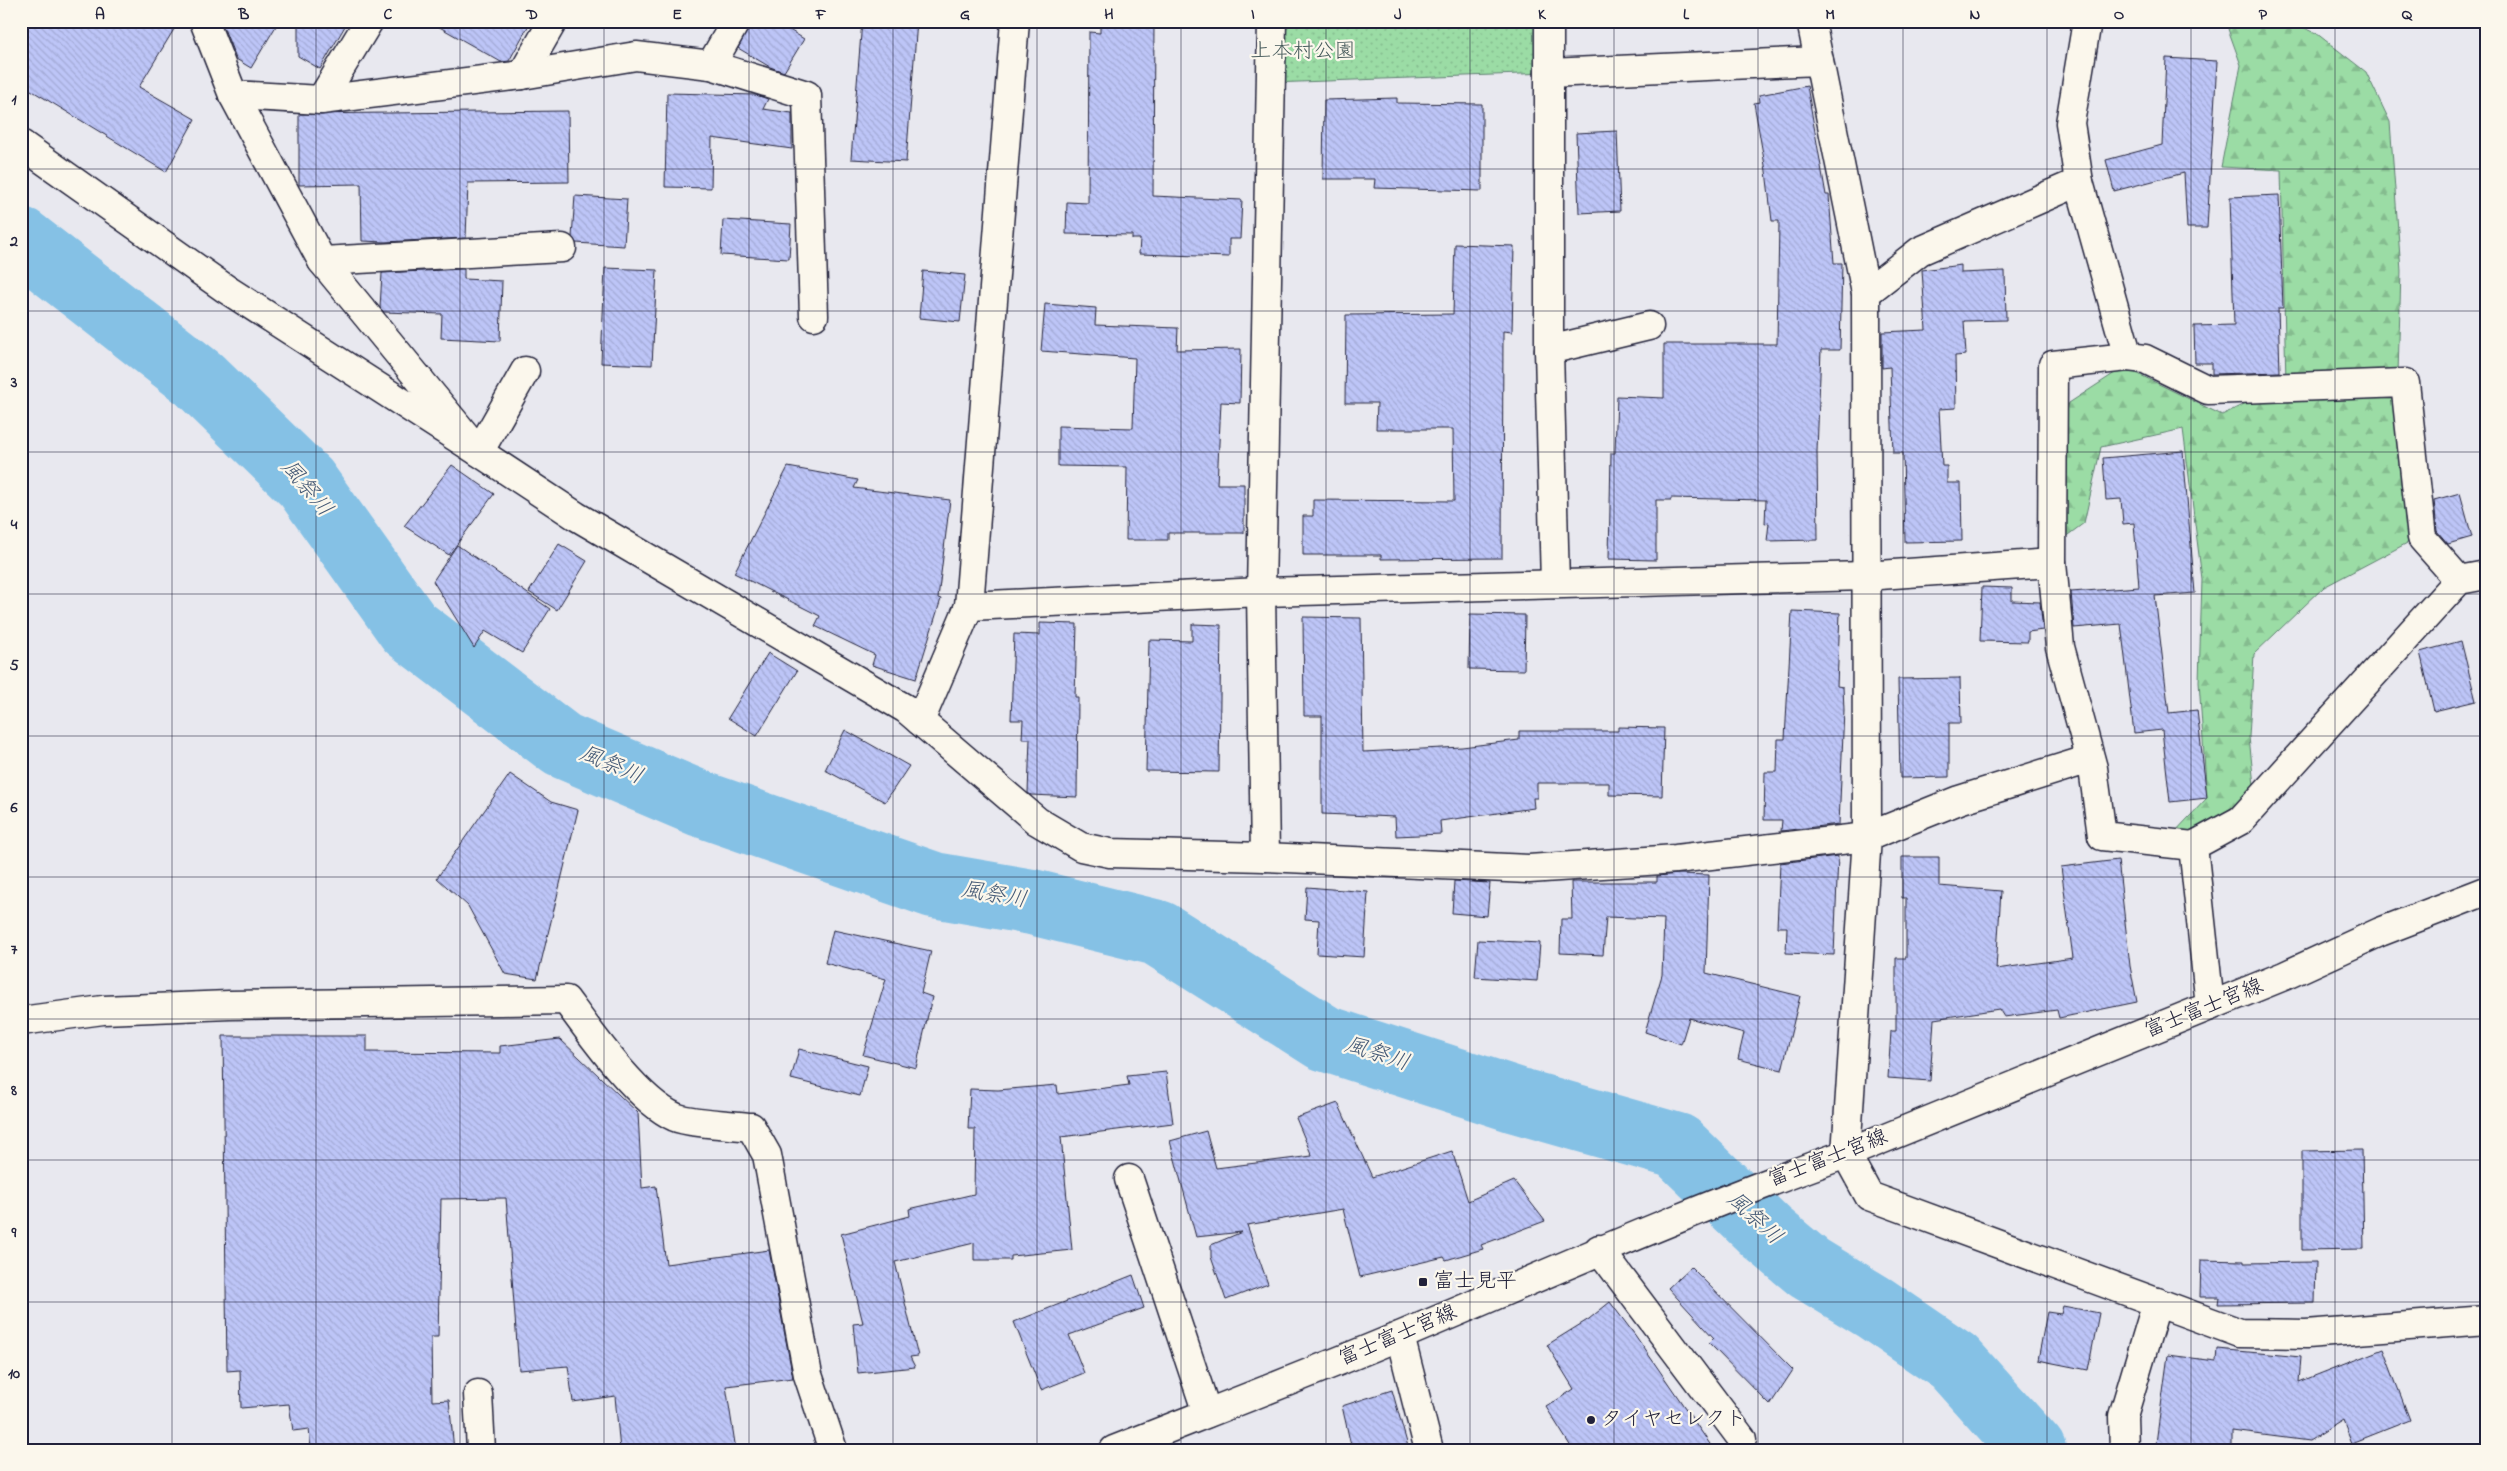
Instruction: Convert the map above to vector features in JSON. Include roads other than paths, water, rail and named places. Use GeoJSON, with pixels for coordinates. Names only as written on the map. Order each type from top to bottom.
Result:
{"type":"FeatureCollection","features":[{"type":"Feature","properties":{"kind":"street"},"geometry":{"type":"LineString","coordinates":[[204,21],[233,95],[322,261],[479,452]]}},
{"type":"Feature","properties":{"kind":"street"},"geometry":{"type":"LineString","coordinates":[[321,100],[368,21]]}},
{"type":"Feature","properties":{"kind":"street"},"geometry":{"type":"LineString","coordinates":[[522,75],[554,21]]}},
{"type":"Feature","properties":{"kind":"street"},"geometry":{"type":"LineString","coordinates":[[711,65],[736,21]]}},
{"type":"Feature","properties":{"kind":"street"},"geometry":{"type":"LineString","coordinates":[[920,721],[969,606],[1015,21]]}},
{"type":"Feature","properties":{"kind":"street"},"geometry":{"type":"LineString","coordinates":[[1264,857],[1261,592],[1272,21]]}},
{"type":"Feature","properties":{"kind":"street"},"geometry":{"type":"LineString","coordinates":[[1549,21],[1549,350],[1555,584]]}},
{"type":"Feature","properties":{"kind":"street"},"geometry":{"type":"LineString","coordinates":[[1811,21],[1866,293],[1865,576],[1867,836],[1846,1154],[1869,1196],[2240,1332],[2306,1334],[2486,1320]]}},
{"type":"Feature","properties":{"kind":"street"},"geometry":{"type":"LineString","coordinates":[[2087,21],[2070,123],[2079,182],[2128,357]]}},
{"type":"Feature","properties":{"kind":"street"},"geometry":{"type":"LineString","coordinates":[[233,95],[321,100],[522,75],[636,56],[711,65],[807,95],[814,316]]}},
{"type":"Feature","properties":{"kind":"street"},"geometry":{"type":"LineString","coordinates":[[1549,73],[1819,62]]}},
{"type":"Feature","properties":{"kind":"street"},"geometry":{"type":"LineString","coordinates":[[21,144],[226,289],[576,516],[906,709],[1037,821],[1081,847],[1110,853],[1264,857],[1529,869],[1676,859],[1867,836],[1958,800],[2090,759]]}},
{"type":"Feature","properties":{"kind":"street"},"geometry":{"type":"LineString","coordinates":[[1866,293],[1920,252],[2079,182]]}},
{"type":"Feature","properties":{"kind":"street"},"geometry":{"type":"LineString","coordinates":[[322,261],[562,248]]}},
{"type":"Feature","properties":{"kind":"street"},"geometry":{"type":"LineString","coordinates":[[1549,350],[1650,326]]}},
{"type":"Feature","properties":{"kind":"street"},"geometry":{"type":"LineString","coordinates":[[2459,580],[2422,538],[2405,383],[2208,390],[2145,359],[2128,357],[2053,365],[2052,563],[2060,647],[2090,759],[2102,836],[2193,846],[2241,820],[2459,580],[2486,575]]}},
{"type":"Feature","properties":{"kind":"street"},"geometry":{"type":"LineString","coordinates":[[479,452],[525,370]]}},
{"type":"Feature","properties":{"kind":"street"},"geometry":{"type":"LineString","coordinates":[[969,606],[1261,592],[1865,576],[2052,563]]}},
{"type":"Feature","properties":{"kind":"street"},"geometry":{"type":"LineString","coordinates":[[2193,846],[2210,1006]]}},
{"type":"Feature","properties":{"kind":"street","name":"富士富士宮線"},"geometry":{"type":"LineString","coordinates":[[1114,1450],[1400,1336],[1599,1249],[1780,1177],[1846,1154],[2284,976],[2380,932],[2486,891]]}},
{"type":"Feature","properties":{"kind":"street"},"geometry":{"type":"LineString","coordinates":[[21,1021],[103,1010],[229,1005],[566,1000],[604,1051],[656,1106],[676,1118],[751,1127],[767,1155],[808,1375],[833,1450]]}},
{"type":"Feature","properties":{"kind":"street"},"geometry":{"type":"LineString","coordinates":[[1129,1179],[1208,1412]]}},
{"type":"Feature","properties":{"kind":"street"},"geometry":{"type":"LineString","coordinates":[[1599,1249],[1742,1439]]}},
{"type":"Feature","properties":{"kind":"street"},"geometry":{"type":"LineString","coordinates":[[2124,1450],[2123,1416],[2157,1302]]}},
{"type":"Feature","properties":{"kind":"street"},"geometry":{"type":"LineString","coordinates":[[1400,1336],[1429,1450]]}},
{"type":"Feature","properties":{"kind":"street"},"geometry":{"type":"LineString","coordinates":[[478,1394],[482,1450]]}},
{"type":"Feature","properties":{"kind":"waterway","name":"風祭川"},"geometry":{"type":"LineString","coordinates":[[21,240],[199,379],[306,483],[409,628],[562,745],[701,804],[934,885],[1032,902],[1158,933],[1324,1038],[1516,1100],[1677,1146],[1767,1233],[1809,1268],[1875,1308],[1954,1362],[2033,1450]]}},
{"type":"Feature","properties":{"kind":"place","name":"富士見平"},"geometry":{"type":"Point","coordinates":[1423,1282]}},
{"type":"Feature","properties":{"kind":"place","name":"タイヤセレクト"},"geometry":{"type":"Point","coordinates":[1591,1420]}},
{"type":"Feature","properties":{"kind":"park label","name":"上本村公園"},"geometry":{"type":"Point","coordinates":[1303,52]}}]}
